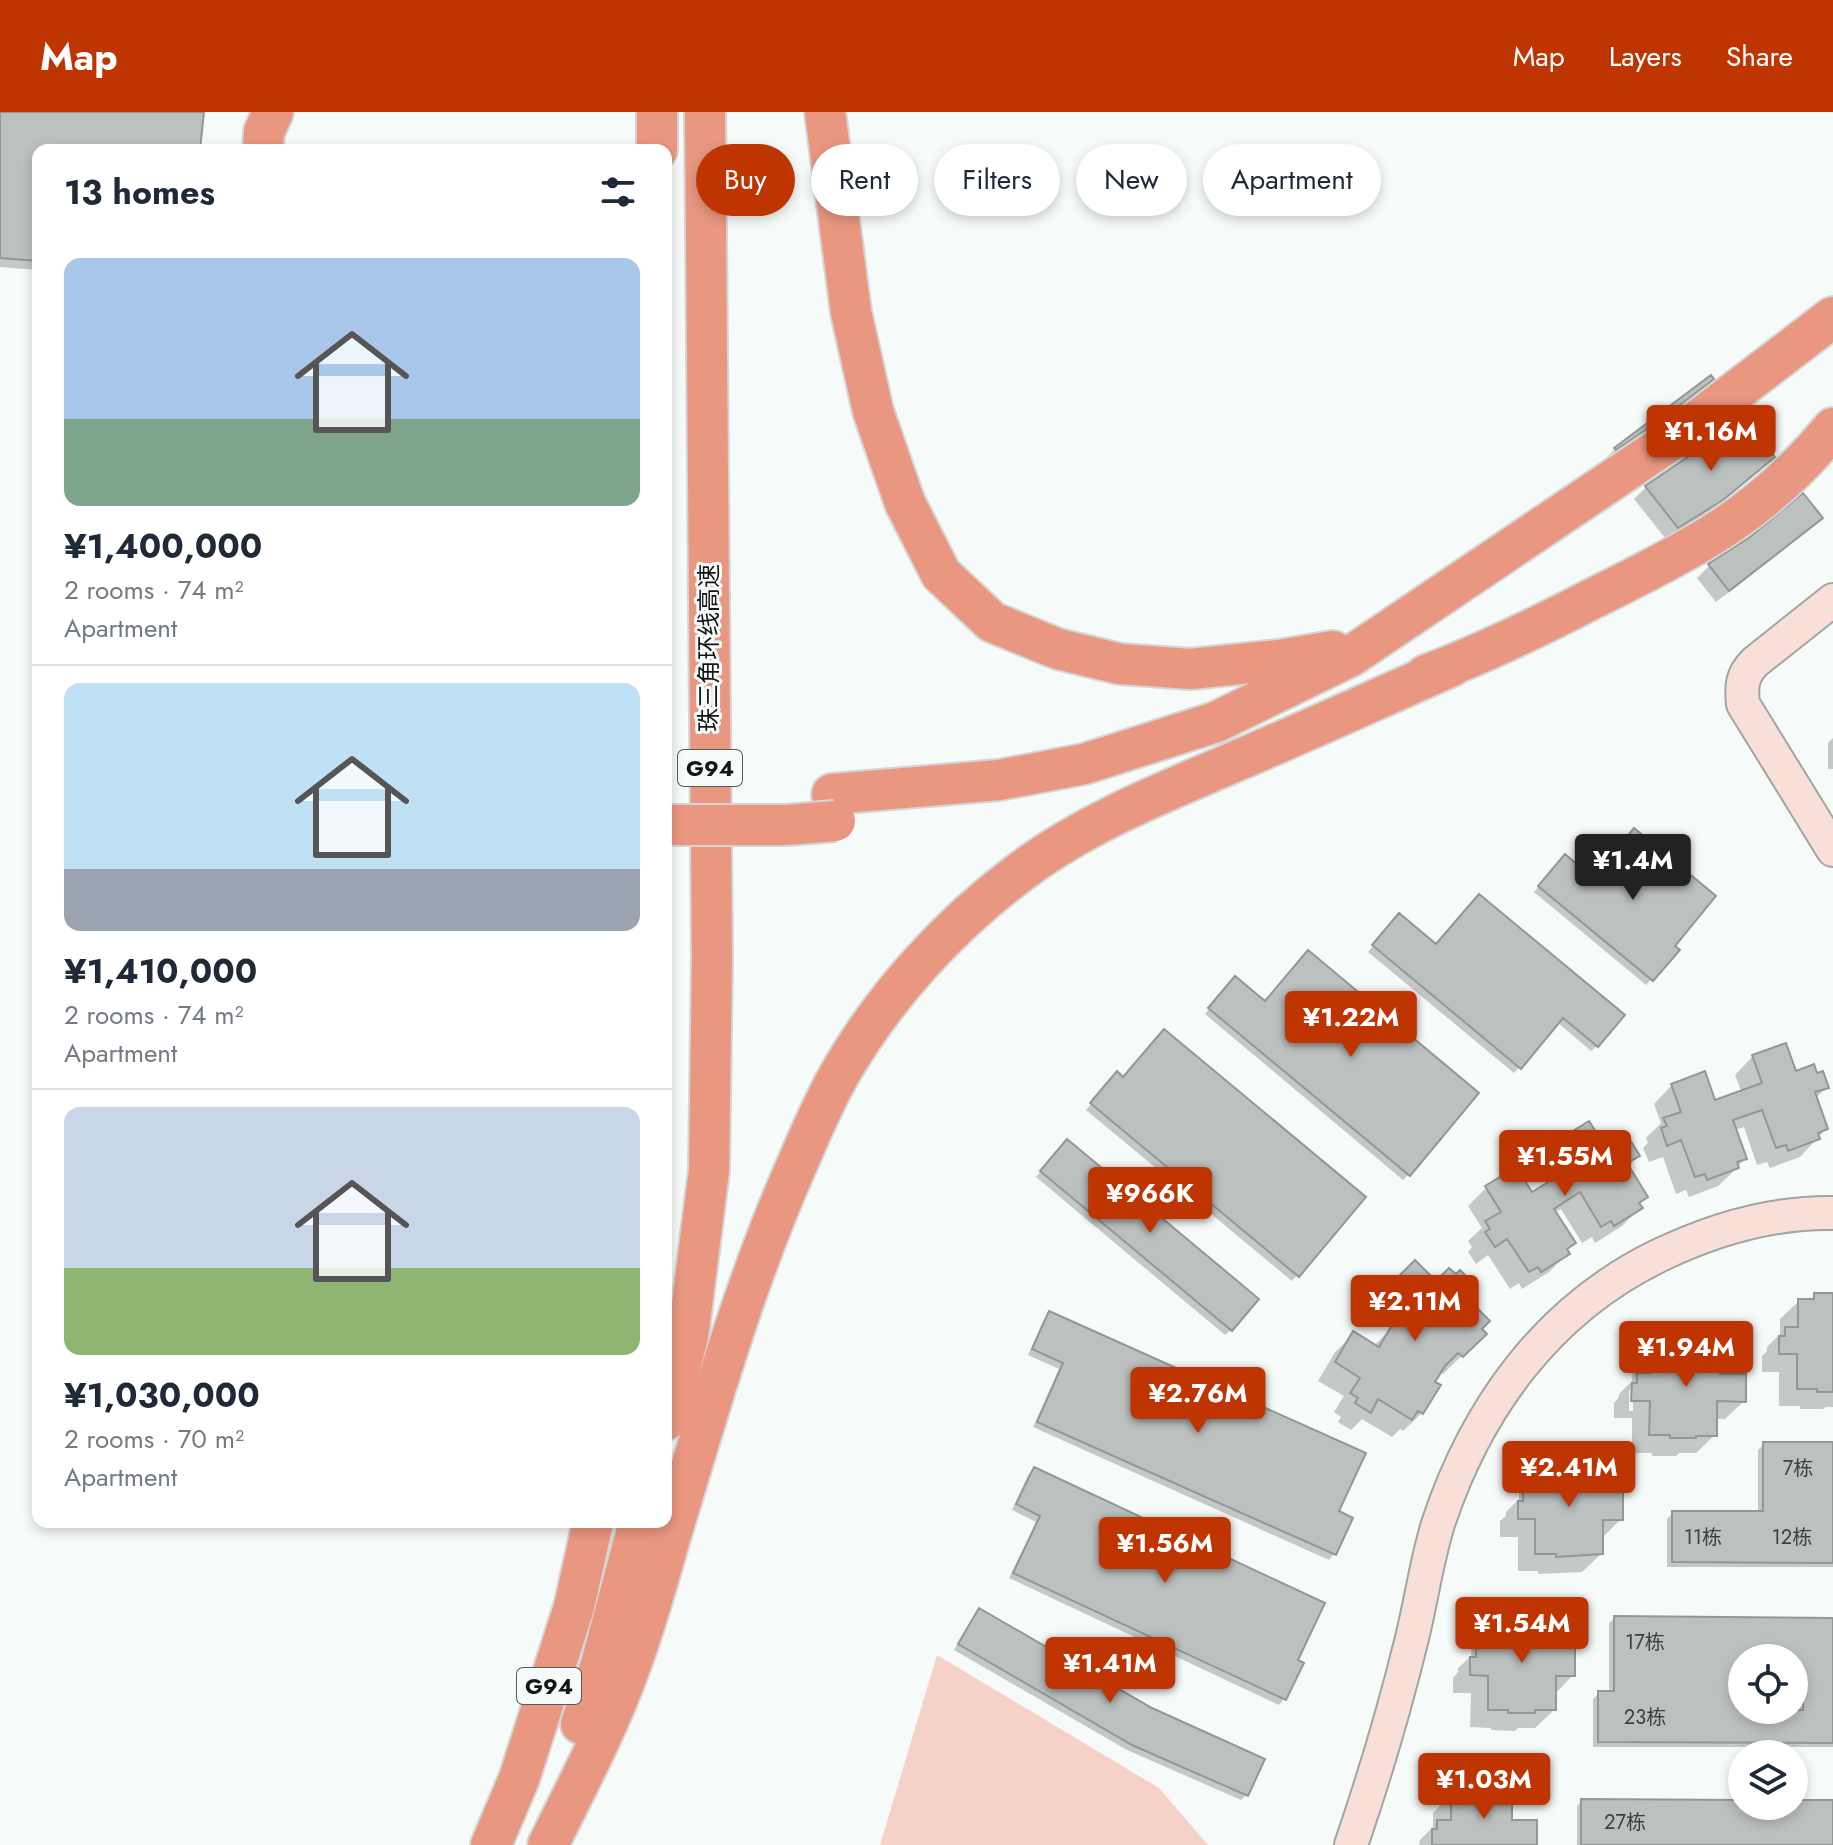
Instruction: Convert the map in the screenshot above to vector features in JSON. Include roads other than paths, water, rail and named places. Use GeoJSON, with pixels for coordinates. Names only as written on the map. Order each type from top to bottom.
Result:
{"type":"FeatureCollection","features":[{"type":"Feature","properties":{"kind":"highway"},"geometry":{"type":"LineString","coordinates":[[263,144],[264,132],[273,112]]}},
{"type":"Feature","properties":{"kind":"highway"},"geometry":{"type":"LineString","coordinates":[[657,112],[657,144]]}},
{"type":"Feature","properties":{"kind":"highway","name":"珠三角环线高速"},"geometry":{"type":"LineString","coordinates":[[672,1397],[688,1337],[709,1170],[712,959],[705,112]]}},
{"type":"Feature","properties":{"kind":"highway"},"geometry":{"type":"LineString","coordinates":[[825,112],[851,312],[873,411],[905,503],[941,574],[992,622],[1058,649],[1120,664],[1191,669],[1279,660],[1369,644]]}},
{"type":"Feature","properties":{"kind":"highway"},"geometry":{"type":"LineString","coordinates":[[672,825],[786,825],[833,808],[1084,764],[1216,722],[1351,656],[1676,437],[1833,317]]}},
{"type":"Feature","properties":{"kind":"highway"},"geometry":{"type":"LineString","coordinates":[[548,1845],[603,1734],[629,1671],[727,1348],[776,1214],[839,1075],[875,1020],[920,964],[971,913],[1024,869],[1087,830],[1160,794],[1546,623],[1702,541],[1780,483],[1833,428]]}},
{"type":"Feature","properties":{"kind":"highway"},"geometry":{"type":"LineString","coordinates":[[672,799],[753,800],[833,808],[1002,800],[1161,767],[1452,666]]}},
{"type":"Feature","properties":{"kind":"highway","name":"G94"},"geometry":{"type":"LineString","coordinates":[[491,1845],[519,1779],[574,1607],[592,1528]]}},
{"type":"Feature","properties":{"kind":"highway","name":"G94"},"geometry":{"type":"LineString","coordinates":[[539,1845],[602,1661],[637,1528]]}},
{"type":"Feature","properties":{"kind":"street"},"geometry":{"type":"LineString","coordinates":[[1833,600],[1755,662],[1743,680],[1743,704],[1833,850]]}},
{"type":"Feature","properties":{"kind":"street"},"geometry":{"type":"LineString","coordinates":[[1763,739],[1754,707],[1762,680],[1782,659],[1833,623]]}},
{"type":"Feature","properties":{"kind":"street"},"geometry":{"type":"LineString","coordinates":[[1351,1845],[1392,1719],[1442,1513],[1480,1428],[1497,1398],[1526,1359],[1560,1323],[1597,1291],[1639,1265],[1683,1244],[1729,1227],[1777,1217],[1833,1213]]}}]}
